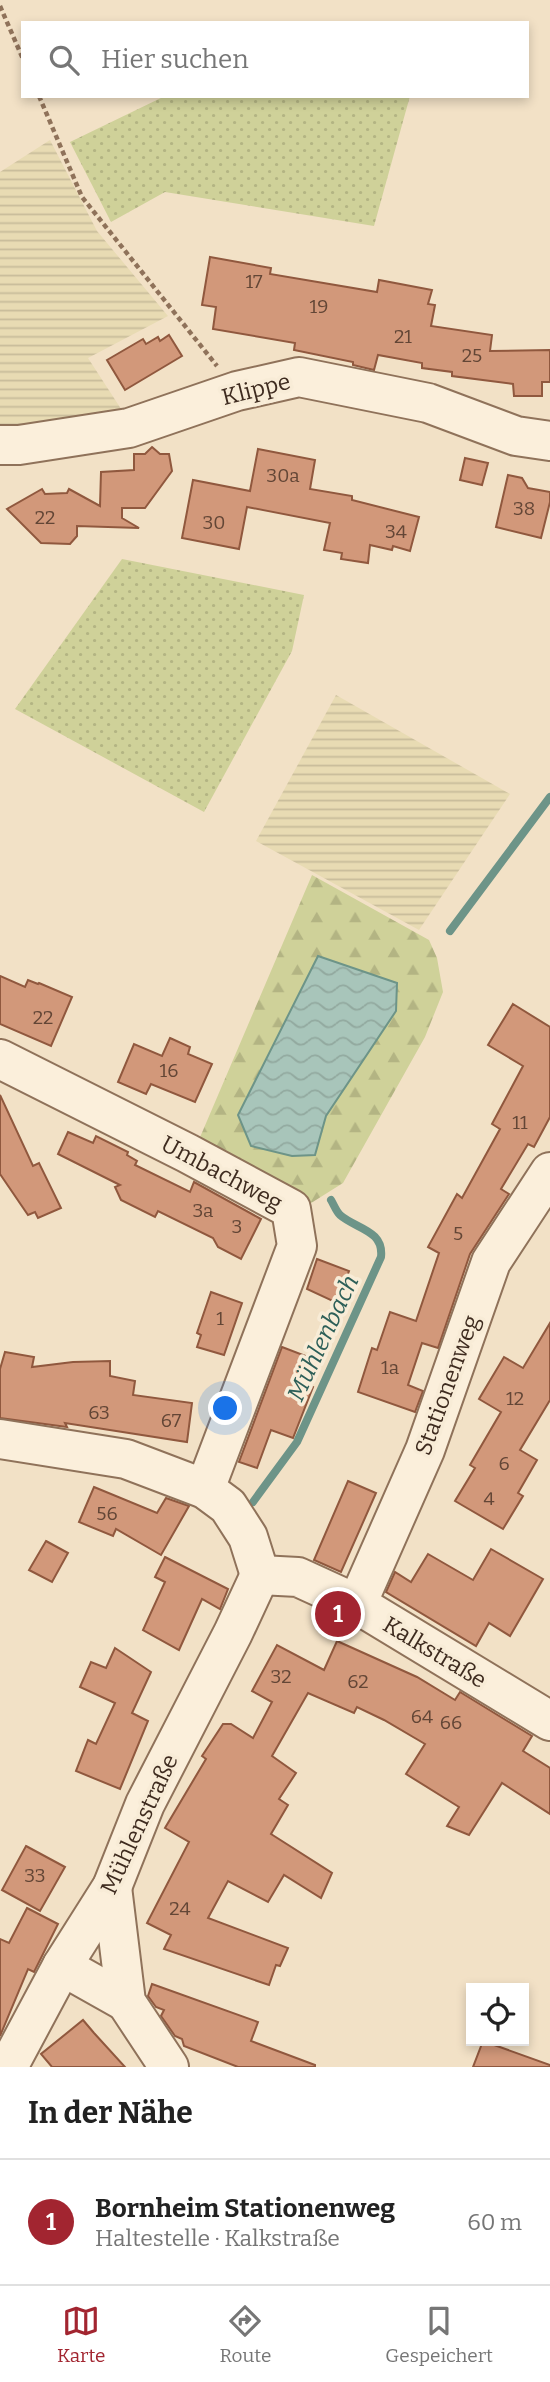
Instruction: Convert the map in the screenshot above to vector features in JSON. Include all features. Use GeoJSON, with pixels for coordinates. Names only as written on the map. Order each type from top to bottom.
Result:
{"type":"FeatureCollection","features":[{"type":"Feature","properties":{"kind":"street","name":"Klippe"},"geometry":{"type":"LineString","coordinates":[[0,445],[19,445],[129,428],[237,391],[299,377],[428,403],[516,436],[550,441]]}},
{"type":"Feature","properties":{"kind":"street","name":"Umbachweg"},"geometry":{"type":"LineString","coordinates":[[0,1059],[187,1153],[291,1209],[297,1246],[205,1489]]}},
{"type":"Feature","properties":{"kind":"street","name":"Stationenweg"},"geometry":{"type":"LineString","coordinates":[[357,1604],[425,1450],[491,1262],[550,1172]]}},
{"type":"Feature","properties":{"kind":"street"},"geometry":{"type":"LineString","coordinates":[[0,1439],[126,1459],[205,1489],[228,1506],[248,1536],[260,1576]]}},
{"type":"Feature","properties":{"kind":"street","name":"Kalkstraße"},"geometry":{"type":"LineString","coordinates":[[260,1576],[298,1577],[357,1604],[550,1721]]}},
{"type":"Feature","properties":{"kind":"street","name":"Mühlenstraße"},"geometry":{"type":"LineString","coordinates":[[6,2063],[111,1887],[145,1804],[260,1576]]}},
{"type":"Feature","properties":{"kind":"street"},"geometry":{"type":"LineString","coordinates":[[111,1887],[126,2003]]}},
{"type":"Feature","properties":{"kind":"street"},"geometry":{"type":"LineString","coordinates":[[62,1966],[126,2003],[169,2067]]}},
{"type":"Feature","properties":{"kind":"path"},"geometry":{"type":"LineString","coordinates":[[0,6],[21,54]]}},
{"type":"Feature","properties":{"kind":"path"},"geometry":{"type":"LineString","coordinates":[[40,98],[82,197],[237,391]]}},
{"type":"Feature","properties":{"kind":"shaded area"},"geometry":{"type":"Polygon","coordinates":[[[50,140],[97,231],[168,316],[88,358],[125,415],[0,433],[0,172],[50,140]]]}},
{"type":"Feature","properties":{"kind":"shaded area"},"geometry":{"type":"Polygon","coordinates":[[[336,695],[510,794],[419,930],[256,841],[336,695]]]}},
{"type":"Feature","properties":{"kind":"green space"},"geometry":{"type":"Polygon","coordinates":[[[161,98],[409,98],[374,226],[165,192],[111,222],[70,142],[161,98]]]}},
{"type":"Feature","properties":{"kind":"green space"},"geometry":{"type":"Polygon","coordinates":[[[122,559],[304,595],[292,651],[204,812],[15,709],[122,559]]]}},
{"type":"Feature","properties":{"kind":"green space"},"geometry":{"type":"Polygon","coordinates":[[[312,875],[429,940],[437,958],[443,992],[425,1037],[343,1183],[308,1205],[195,1149],[312,875]],[[318,956],[292,1156],[315,1155],[326,1116],[396,1011],[397,983],[318,956]]]}},
{"type":"Feature","properties":{"kind":"water"},"geometry":{"type":"Polygon","coordinates":[[[318,956],[397,983],[396,1011],[326,1116],[315,1155],[292,1156],[251,1146],[238,1115],[318,956]]]}},
{"type":"Feature","properties":{"kind":"building"},"geometry":{"type":"Polygon","coordinates":[[[210,257],[271,268],[270,274],[377,292],[379,280],[432,290],[428,304],[435,305],[431,326],[492,335],[490,351],[550,350],[550,382],[542,382],[542,396],[514,396],[513,384],[452,376],[452,372],[422,368],[422,363],[378,355],[374,370],[353,365],[353,362],[294,350],[295,343],[213,329],[216,307],[202,305],[210,257]]]}},
{"type":"Feature","properties":{"kind":"building"},"geometry":{"type":"Polygon","coordinates":[[[169,335],[182,356],[125,390],[107,360],[143,339],[146,344],[158,337],[160,341],[169,335]]]}},
{"type":"Feature","properties":{"kind":"building"},"geometry":{"type":"Polygon","coordinates":[[[152,447],[160,454],[169,454],[172,471],[145,508],[122,508],[122,518],[139,528],[77,526],[77,536],[70,544],[41,543],[7,509],[42,489],[45,494],[67,493],[69,489],[100,506],[101,472],[134,470],[134,454],[145,454],[152,447]]]}},
{"type":"Feature","properties":{"kind":"building"},"geometry":{"type":"Polygon","coordinates":[[[258,449],[315,460],[310,489],[352,496],[352,500],[419,517],[410,551],[393,546],[392,550],[370,545],[368,563],[341,559],[342,553],[324,550],[330,523],[247,507],[239,549],[182,538],[193,480],[250,491],[258,449]]]}},
{"type":"Feature","properties":{"kind":"building"},"geometry":{"type":"Polygon","coordinates":[[[465,458],[488,463],[482,485],[460,480],[465,458]]]}},
{"type":"Feature","properties":{"kind":"building"},"geometry":{"type":"Polygon","coordinates":[[[508,475],[522,478],[528,488],[550,492],[541,538],[496,527],[508,475]]]}},
{"type":"Feature","properties":{"kind":"building"},"geometry":{"type":"Polygon","coordinates":[[[0,976],[25,987],[28,980],[39,983],[72,997],[51,1046],[0,1024],[0,976]]]}},
{"type":"Feature","properties":{"kind":"building"},"geometry":{"type":"Polygon","coordinates":[[[513,1004],[550,1027],[550,1117],[534,1147],[528,1144],[501,1189],[509,1194],[470,1254],[438,1348],[422,1343],[408,1385],[423,1391],[415,1412],[358,1392],[372,1348],[377,1350],[390,1312],[416,1321],[439,1253],[428,1247],[457,1194],[462,1198],[500,1129],[492,1124],[523,1066],[488,1045],[513,1004]]]}},
{"type":"Feature","properties":{"kind":"building"},"geometry":{"type":"Polygon","coordinates":[[[170,1038],[190,1047],[188,1054],[212,1064],[195,1102],[151,1084],[146,1094],[118,1082],[134,1044],[162,1056],[170,1038]]]}},
{"type":"Feature","properties":{"kind":"building"},"geometry":{"type":"Polygon","coordinates":[[[0,1095],[33,1166],[39,1163],[61,1208],[38,1218],[35,1212],[28,1215],[0,1174],[0,1095]]]}},
{"type":"Feature","properties":{"kind":"building"},"geometry":{"type":"Polygon","coordinates":[[[68,1132],[93,1143],[96,1136],[128,1152],[127,1155],[137,1161],[135,1165],[190,1192],[194,1182],[261,1219],[241,1259],[218,1247],[213,1238],[158,1211],[155,1217],[121,1200],[115,1187],[120,1185],[58,1154],[68,1132]]]}},
{"type":"Feature","properties":{"kind":"building"},"geometry":{"type":"Polygon","coordinates":[[[317,1259],[349,1271],[337,1303],[307,1289],[317,1259]]]}},
{"type":"Feature","properties":{"kind":"building"},"geometry":{"type":"Polygon","coordinates":[[[211,1292],[242,1303],[224,1355],[197,1347],[201,1335],[197,1333],[211,1292]]]}},
{"type":"Feature","properties":{"kind":"building"},"geometry":{"type":"Polygon","coordinates":[[[550,1323],[550,1400],[520,1450],[537,1460],[518,1493],[523,1496],[503,1529],[455,1501],[475,1468],[470,1465],[501,1412],[479,1399],[504,1357],[523,1368],[550,1323]]]}},
{"type":"Feature","properties":{"kind":"building"},"geometry":{"type":"Polygon","coordinates":[[[282,1347],[311,1358],[302,1383],[313,1387],[293,1438],[271,1430],[257,1468],[239,1462],[282,1347]]]}},
{"type":"Feature","properties":{"kind":"building"},"geometry":{"type":"Polygon","coordinates":[[[5,1352],[34,1357],[32,1367],[110,1361],[110,1376],[135,1381],[133,1395],[192,1403],[187,1442],[65,1423],[67,1427],[0,1418],[0,1369],[5,1352]]]}},
{"type":"Feature","properties":{"kind":"building"},"geometry":{"type":"Polygon","coordinates":[[[348,1481],[376,1493],[341,1572],[314,1560],[348,1481]]]}},
{"type":"Feature","properties":{"kind":"building"},"geometry":{"type":"Polygon","coordinates":[[[94,1487],[157,1513],[166,1498],[189,1506],[161,1555],[116,1529],[113,1536],[79,1522],[94,1487]]]}},
{"type":"Feature","properties":{"kind":"building"},"geometry":{"type":"Polygon","coordinates":[[[46,1541],[68,1553],[52,1582],[29,1570],[46,1541]]]}},
{"type":"Feature","properties":{"kind":"building"},"geometry":{"type":"Polygon","coordinates":[[[491,1549],[543,1579],[510,1636],[489,1623],[476,1646],[386,1592],[395,1572],[411,1582],[428,1554],[473,1580],[491,1549]]]}},
{"type":"Feature","properties":{"kind":"building"},"geometry":{"type":"Polygon","coordinates":[[[165,1557],[228,1589],[220,1609],[202,1599],[179,1650],[143,1630],[165,1582],[155,1577],[165,1557]]]}},
{"type":"Feature","properties":{"kind":"building"},"geometry":{"type":"Polygon","coordinates":[[[337,1641],[417,1677],[455,1700],[460,1692],[532,1736],[523,1751],[550,1768],[550,1814],[502,1783],[469,1835],[447,1826],[459,1807],[406,1774],[425,1744],[357,1707],[354,1713],[308,1693],[272,1756],[296,1773],[279,1799],[288,1805],[271,1834],[332,1873],[321,1898],[284,1875],[268,1902],[228,1881],[208,1918],[288,1948],[280,1966],[276,1965],[269,1985],[164,1949],[171,1935],[147,1923],[189,1842],[165,1828],[206,1759],[202,1756],[223,1724],[231,1724],[253,1738],[272,1702],[252,1691],[277,1645],[324,1670],[337,1641]]]}},
{"type":"Feature","properties":{"kind":"building"},"geometry":{"type":"Polygon","coordinates":[[[115,1648],[151,1672],[132,1713],[148,1721],[120,1789],[76,1771],[88,1740],[96,1744],[115,1703],[80,1687],[91,1662],[106,1668],[115,1648]]]}},
{"type":"Feature","properties":{"kind":"building"},"geometry":{"type":"Polygon","coordinates":[[[26,1846],[65,1867],[40,1911],[2,1890],[26,1846]]]}},
{"type":"Feature","properties":{"kind":"building"},"geometry":{"type":"Polygon","coordinates":[[[27,1908],[58,1924],[34,1972],[28,1969],[0,2036],[0,1939],[9,1943],[27,1908]]]}},
{"type":"Feature","properties":{"kind":"building"},"geometry":{"type":"Polygon","coordinates":[[[152,1984],[258,2022],[251,2041],[315,2067],[238,2067],[184,2046],[182,2039],[175,2036],[161,2016],[164,2010],[156,2007],[148,1996],[152,1984]]]}},
{"type":"Feature","properties":{"kind":"building"},"geometry":{"type":"Polygon","coordinates":[[[83,2020],[125,2067],[52,2067],[41,2054],[83,2020]]]}},
{"type":"Feature","properties":{"kind":"building"},"geometry":{"type":"Polygon","coordinates":[[[481,2046],[497,2046],[550,2065],[550,2067],[473,2067],[481,2046]]]}},
{"type":"Feature","properties":{"kind":"waterway","name":"Mühlenbach"},"geometry":{"type":"LineString","coordinates":[[450,931],[550,797]]}},
{"type":"Feature","properties":{"kind":"waterway","name":"Mühlenbach"},"geometry":{"type":"LineString","coordinates":[[253,1502],[297,1442],[381,1257],[381,1248],[374,1236],[340,1215],[331,1200]]}},
{"type":"Feature","properties":{"kind":"place","name":"Bornheim Stationenweg"},"geometry":{"type":"Point","coordinates":[338,1614]}}]}
